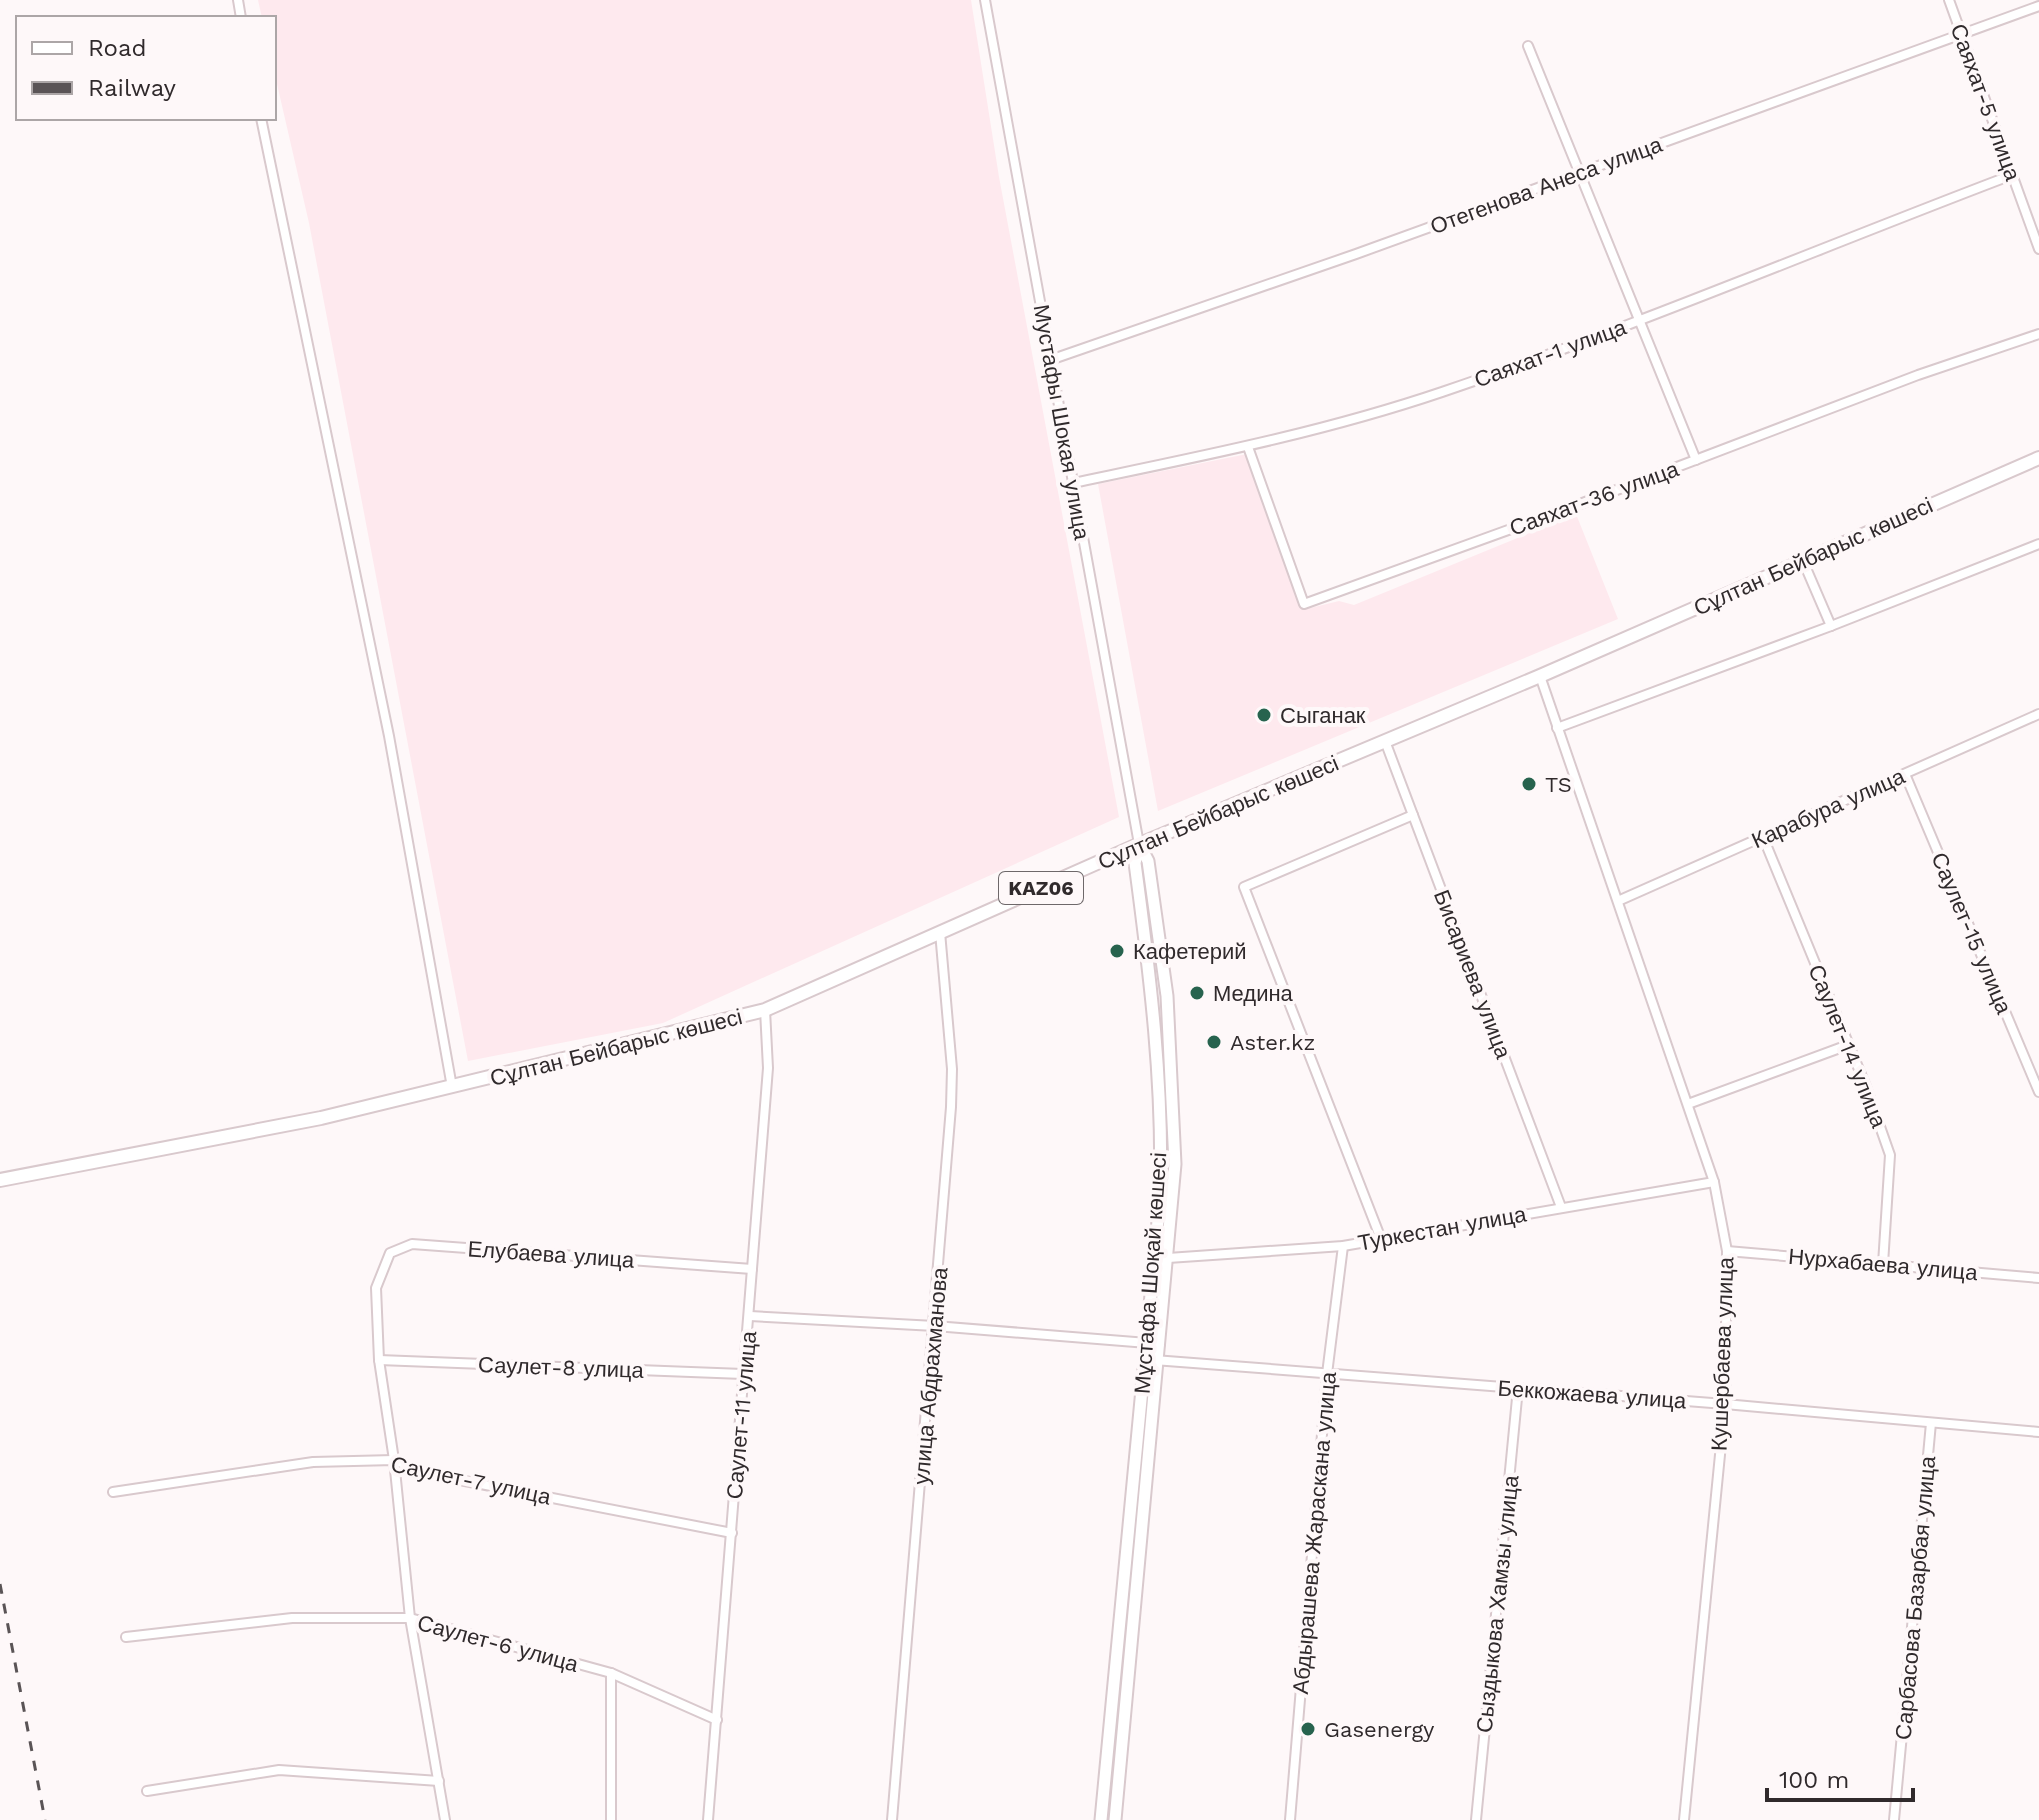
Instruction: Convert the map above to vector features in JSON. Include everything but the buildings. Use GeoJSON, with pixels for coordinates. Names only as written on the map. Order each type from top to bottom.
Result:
{"type":"FeatureCollection","features":[{"type":"Feature","properties":{"kind":"main road","name":"Сұлтан Бейбарыс көшесі"},"geometry":{"type":"LineString","coordinates":[[0,1180],[321,1118],[765,1010],[1139,844],[1540,676],[2039,458]]}},
{"type":"Feature","properties":{"kind":"street","name":"Мустафы Шокая улица"},"geometry":{"type":"LineString","coordinates":[[985,0],[1139,844]]}},
{"type":"Feature","properties":{"kind":"street","name":"Саяхат-5 улица"},"geometry":{"type":"LineString","coordinates":[[1949,0],[2039,249]]}},
{"type":"Feature","properties":{"kind":"street","name":"Отегенова Анеса улица"},"geometry":{"type":"LineString","coordinates":[[1050,360],[2039,6]]}},
{"type":"Feature","properties":{"kind":"street"},"geometry":{"type":"LineString","coordinates":[[1528,46],[1696,460]]}},
{"type":"Feature","properties":{"kind":"street"},"geometry":{"type":"LineString","coordinates":[[261,120],[389,736],[452,1087]]}},
{"type":"Feature","properties":{"kind":"street","name":"Саяхат-1 улица"},"geometry":{"type":"LineString","coordinates":[[1073,483],[1248,447],[1441,393],[2012,175]]}},
{"type":"Feature","properties":{"kind":"street","name":"Саяхат-36 улица"},"geometry":{"type":"LineString","coordinates":[[1248,447],[1304,604],[1918,375],[2039,334]]}},
{"type":"Feature","properties":{"kind":"street"},"geometry":{"type":"LineString","coordinates":[[1557,728],[1831,626],[2039,544]]}},
{"type":"Feature","properties":{"kind":"street"},"geometry":{"type":"LineString","coordinates":[[1803,561],[1831,626]]}},
{"type":"Feature","properties":{"kind":"street","name":"Кушербаева улица"},"geometry":{"type":"LineString","coordinates":[[1540,676],[1714,1182],[1727,1251],[1725,1404],[1684,1820]]}},
{"type":"Feature","properties":{"kind":"street","name":"Карабура улица"},"geometry":{"type":"LineString","coordinates":[[1618,901],[2039,714]]}},
{"type":"Feature","properties":{"kind":"street","name":"Бисариева улица"},"geometry":{"type":"LineString","coordinates":[[1385,741],[1561,1207]]}},
{"type":"Feature","properties":{"kind":"street","name":"Саулет-15 улица"},"geometry":{"type":"LineString","coordinates":[[1905,774],[2039,1092]]}},
{"type":"Feature","properties":{"kind":"street"},"geometry":{"type":"LineString","coordinates":[[1381,1239],[1244,887],[1413,815]]}},
{"type":"Feature","properties":{"kind":"street","name":"Саулет-14 улица"},"geometry":{"type":"LineString","coordinates":[[1763,837],[1890,1155],[1883,1264]]}},
{"type":"Feature","properties":{"kind":"street","name":"Мұстафа Шоқай көшесі"},"geometry":{"type":"LineString","coordinates":[[1115,1820],[1175,1164],[1167,996],[1148,861],[1139,844]]}},
{"type":"Feature","properties":{"kind":"street","name":"Мұстафа Шоқай көшесі"},"geometry":{"type":"LineString","coordinates":[[1101,1820],[1161,1164],[1153,998],[1135,863],[1139,844]]}},
{"type":"Feature","properties":{"kind":"street","name":"улица Абдрахманова"},"geometry":{"type":"LineString","coordinates":[[892,1820],[935,1326],[952,1069],[940,932]]}},
{"type":"Feature","properties":{"kind":"street","name":"Саулет-11 улица"},"geometry":{"type":"LineString","coordinates":[[708,1820],[768,1068],[765,1010]]}},
{"type":"Feature","properties":{"kind":"street"},"geometry":{"type":"LineString","coordinates":[[1688,1104],[1848,1045]]}},
{"type":"Feature","properties":{"kind":"street","name":"Туркестан улица"},"geometry":{"type":"LineString","coordinates":[[1168,1258],[1343,1246],[1714,1182]]}},
{"type":"Feature","properties":{"kind":"street","name":"Елубаева улица"},"geometry":{"type":"LineString","coordinates":[[379,1360],[376,1288],[390,1253],[412,1244],[752,1269]]}},
{"type":"Feature","properties":{"kind":"street","name":"Абдырашева Жараскана улица"},"geometry":{"type":"LineString","coordinates":[[1290,1820],[1327,1374],[1343,1246]]}},
{"type":"Feature","properties":{"kind":"street","name":"Нурхабаева улица"},"geometry":{"type":"LineString","coordinates":[[1727,1251],[2039,1278]]}},
{"type":"Feature","properties":{"kind":"street"},"geometry":{"type":"LineString","coordinates":[[750,1316],[935,1326],[1160,1344]]}},
{"type":"Feature","properties":{"kind":"street","name":"Беккожаева улица"},"geometry":{"type":"LineString","coordinates":[[1145,1359],[2039,1432]]}},
{"type":"Feature","properties":{"kind":"street"},"geometry":{"type":"LineString","coordinates":[[379,1360],[394,1460],[410,1618],[445,1820]]}},
{"type":"Feature","properties":{"kind":"street","name":"Саулет-8 улица"},"geometry":{"type":"LineString","coordinates":[[379,1360],[743,1374]]}},
{"type":"Feature","properties":{"kind":"street","name":"Сыздыкова Хамзы улица"},"geometry":{"type":"LineString","coordinates":[[1476,1820],[1518,1388]]}},
{"type":"Feature","properties":{"kind":"street","name":"Сарбасова Базарбая улица"},"geometry":{"type":"LineString","coordinates":[[1894,1820],[1931,1423]]}},
{"type":"Feature","properties":{"kind":"street","name":"Саулет-7 улица"},"geometry":{"type":"LineString","coordinates":[[113,1492],[313,1462],[394,1460],[429,1474],[732,1533]]}},
{"type":"Feature","properties":{"kind":"street","name":"Саулет-6 улица"},"geometry":{"type":"LineString","coordinates":[[126,1637],[292,1618],[410,1618],[611,1673],[717,1720]]}},
{"type":"Feature","properties":{"kind":"street"},"geometry":{"type":"LineString","coordinates":[[611,1673],[611,1820]]}},
{"type":"Feature","properties":{"kind":"street"},"geometry":{"type":"LineString","coordinates":[[147,1791],[279,1770],[439,1781]]}},
{"type":"Feature","properties":{"kind":"shaded area"},"geometry":{"type":"Polygon","coordinates":[[[258,0],[971,0],[999,177],[1119,817],[663,1023],[468,1061],[309,223],[276,80],[276,16],[262,16],[258,0]]]}},
{"type":"Feature","properties":{"kind":"shaded area","name":"Сыганак"},"geometry":{"type":"Polygon","coordinates":[[[1247,454],[1302,610],[1339,601],[1354,605],[1576,514],[1618,619],[1158,811],[1098,484],[1247,454]]]}},
{"type":"Feature","properties":{"kind":"railway"},"geometry":{"type":"LineString","coordinates":[[0,1584],[45,1820]]}},
{"type":"Feature","properties":{"kind":"place","name":"Сыганак"},"geometry":{"type":"Point","coordinates":[1264,715]}},
{"type":"Feature","properties":{"kind":"place","name":"TS"},"geometry":{"type":"Point","coordinates":[1529,784]}},
{"type":"Feature","properties":{"kind":"place","name":"Кафетерий"},"geometry":{"type":"Point","coordinates":[1117,951]}},
{"type":"Feature","properties":{"kind":"place","name":"Медина"},"geometry":{"type":"Point","coordinates":[1197,993]}},
{"type":"Feature","properties":{"kind":"place","name":"Aster.kz"},"geometry":{"type":"Point","coordinates":[1214,1042]}},
{"type":"Feature","properties":{"kind":"place","name":"Gasenergy"},"geometry":{"type":"Point","coordinates":[1308,1729]}}]}
